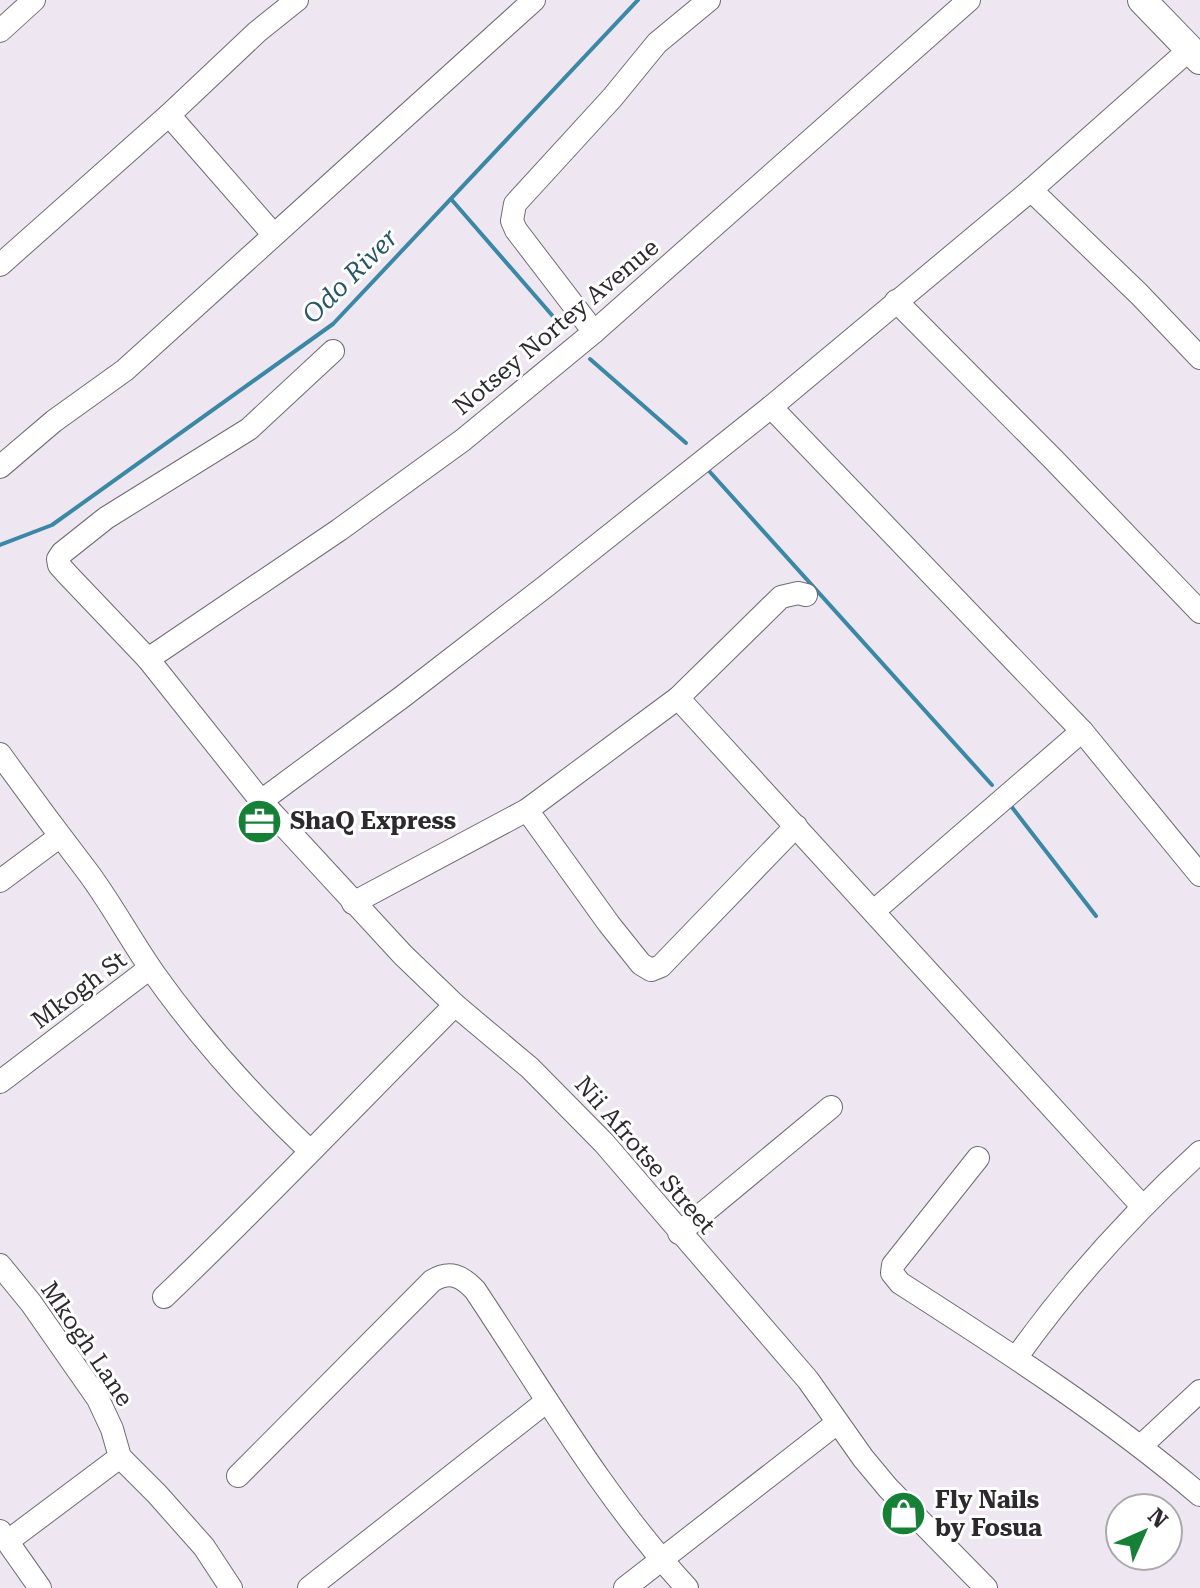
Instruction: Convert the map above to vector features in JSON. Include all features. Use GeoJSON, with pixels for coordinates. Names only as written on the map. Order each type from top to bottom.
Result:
{"type":"FeatureCollection","features":[{"type":"Feature","properties":{"kind":"main road"},"geometry":{"type":"LineString","coordinates":[[1142,0],[1195,54]]}},
{"type":"Feature","properties":{"kind":"street"},"geometry":{"type":"LineString","coordinates":[[0,31],[34,0]]}},
{"type":"Feature","properties":{"kind":"street"},"geometry":{"type":"LineString","coordinates":[[0,265],[257,32],[297,0]]}},
{"type":"Feature","properties":{"kind":"street"},"geometry":{"type":"LineString","coordinates":[[0,467],[54,421],[125,370],[534,0]]}},
{"type":"Feature","properties":{"kind":"street"},"geometry":{"type":"LineString","coordinates":[[594,332],[516,230],[512,221],[515,204],[612,98],[657,43],[709,0]]}},
{"type":"Feature","properties":{"kind":"street","name":"Notsey Nortey Avenue"},"geometry":{"type":"LineString","coordinates":[[148,659],[339,530],[463,440],[594,332],[969,0]]}},
{"type":"Feature","properties":{"kind":"street"},"geometry":{"type":"LineString","coordinates":[[261,801],[498,623],[771,407],[1195,54]]}},
{"type":"Feature","properties":{"kind":"street"},"geometry":{"type":"LineString","coordinates":[[169,115],[273,234]]}},
{"type":"Feature","properties":{"kind":"street"},"geometry":{"type":"LineString","coordinates":[[1031,190],[1200,358]]}},
{"type":"Feature","properties":{"kind":"street"},"geometry":{"type":"LineString","coordinates":[[896,301],[1200,612]]}},
{"type":"Feature","properties":{"kind":"street","name":"Nii Afrotse Street"},"geometry":{"type":"LineString","coordinates":[[333,351],[249,429],[106,518],[62,553],[58,559],[59,565],[148,659],[261,801],[353,903],[455,1005],[561,1098],[604,1143],[808,1380],[888,1488],[986,1588]]}},
{"type":"Feature","properties":{"kind":"street"},"geometry":{"type":"LineString","coordinates":[[771,407],[1082,731],[1200,874]]}},
{"type":"Feature","properties":{"kind":"street"},"geometry":{"type":"LineString","coordinates":[[353,903],[527,810],[678,698],[781,597],[798,593],[806,595]]}},
{"type":"Feature","properties":{"kind":"street"},"geometry":{"type":"LineString","coordinates":[[678,698],[1142,1206]]}},
{"type":"Feature","properties":{"kind":"street"},"geometry":{"type":"LineString","coordinates":[[874,911],[1082,731]]}},
{"type":"Feature","properties":{"kind":"street"},"geometry":{"type":"LineString","coordinates":[[0,754],[88,872],[150,968],[213,1050],[309,1150]]}},
{"type":"Feature","properties":{"kind":"street"},"geometry":{"type":"LineString","coordinates":[[527,810],[609,924],[641,964],[651,970],[661,966],[796,826]]}},
{"type":"Feature","properties":{"kind":"street"},"geometry":{"type":"LineString","coordinates":[[0,881],[59,837]]}},
{"type":"Feature","properties":{"kind":"street","name":"Mkogh St"},"geometry":{"type":"LineString","coordinates":[[0,1082],[150,968]]}},
{"type":"Feature","properties":{"kind":"street"},"geometry":{"type":"LineString","coordinates":[[164,1297],[455,1005]]}},
{"type":"Feature","properties":{"kind":"street"},"geometry":{"type":"LineString","coordinates":[[679,1233],[831,1107]]}},
{"type":"Feature","properties":{"kind":"street"},"geometry":{"type":"LineString","coordinates":[[1016,1358],[1094,1258],[1142,1206],[1200,1152]]}},
{"type":"Feature","properties":{"kind":"street"},"geometry":{"type":"LineString","coordinates":[[978,1158],[893,1265],[892,1273],[900,1283],[1142,1445],[1200,1495]]}},
{"type":"Feature","properties":{"kind":"street","name":"Mkogh Lane"},"geometry":{"type":"LineString","coordinates":[[0,1265],[31,1303],[98,1399],[112,1429],[120,1457],[204,1547],[231,1588]]}},
{"type":"Feature","properties":{"kind":"street"},"geometry":{"type":"LineString","coordinates":[[238,1476],[432,1281],[442,1275],[464,1279],[475,1290],[598,1479],[687,1588]]}},
{"type":"Feature","properties":{"kind":"street"},"geometry":{"type":"LineString","coordinates":[[1142,1445],[1200,1391]]}},
{"type":"Feature","properties":{"kind":"street"},"geometry":{"type":"LineString","coordinates":[[309,1588],[547,1401]]}},
{"type":"Feature","properties":{"kind":"street"},"geometry":{"type":"LineString","coordinates":[[625,1588],[837,1423]]}},
{"type":"Feature","properties":{"kind":"street"},"geometry":{"type":"LineString","coordinates":[[40,1588],[4,1536],[120,1457]]}},
{"type":"Feature","properties":{"kind":"waterway","name":"Odo River"},"geometry":{"type":"LineString","coordinates":[[0,545],[52,525],[333,324],[638,0]]}},
{"type":"Feature","properties":{"kind":"waterway"},"geometry":{"type":"LineString","coordinates":[[451,199],[564,329]]}},
{"type":"Feature","properties":{"kind":"waterway"},"geometry":{"type":"LineString","coordinates":[[590,359],[686,443]]}},
{"type":"Feature","properties":{"kind":"waterway"},"geometry":{"type":"LineString","coordinates":[[710,472],[992,785]]}},
{"type":"Feature","properties":{"kind":"waterway"},"geometry":{"type":"LineString","coordinates":[[1011,806],[1096,916]]}},
{"type":"Feature","properties":{"kind":"place","name":"ShaQ Express"},"geometry":{"type":"Point","coordinates":[259,821]}},
{"type":"Feature","properties":{"kind":"place","name":"Fly Nails by Fosua"},"geometry":{"type":"Point","coordinates":[904,1514]}}]}
